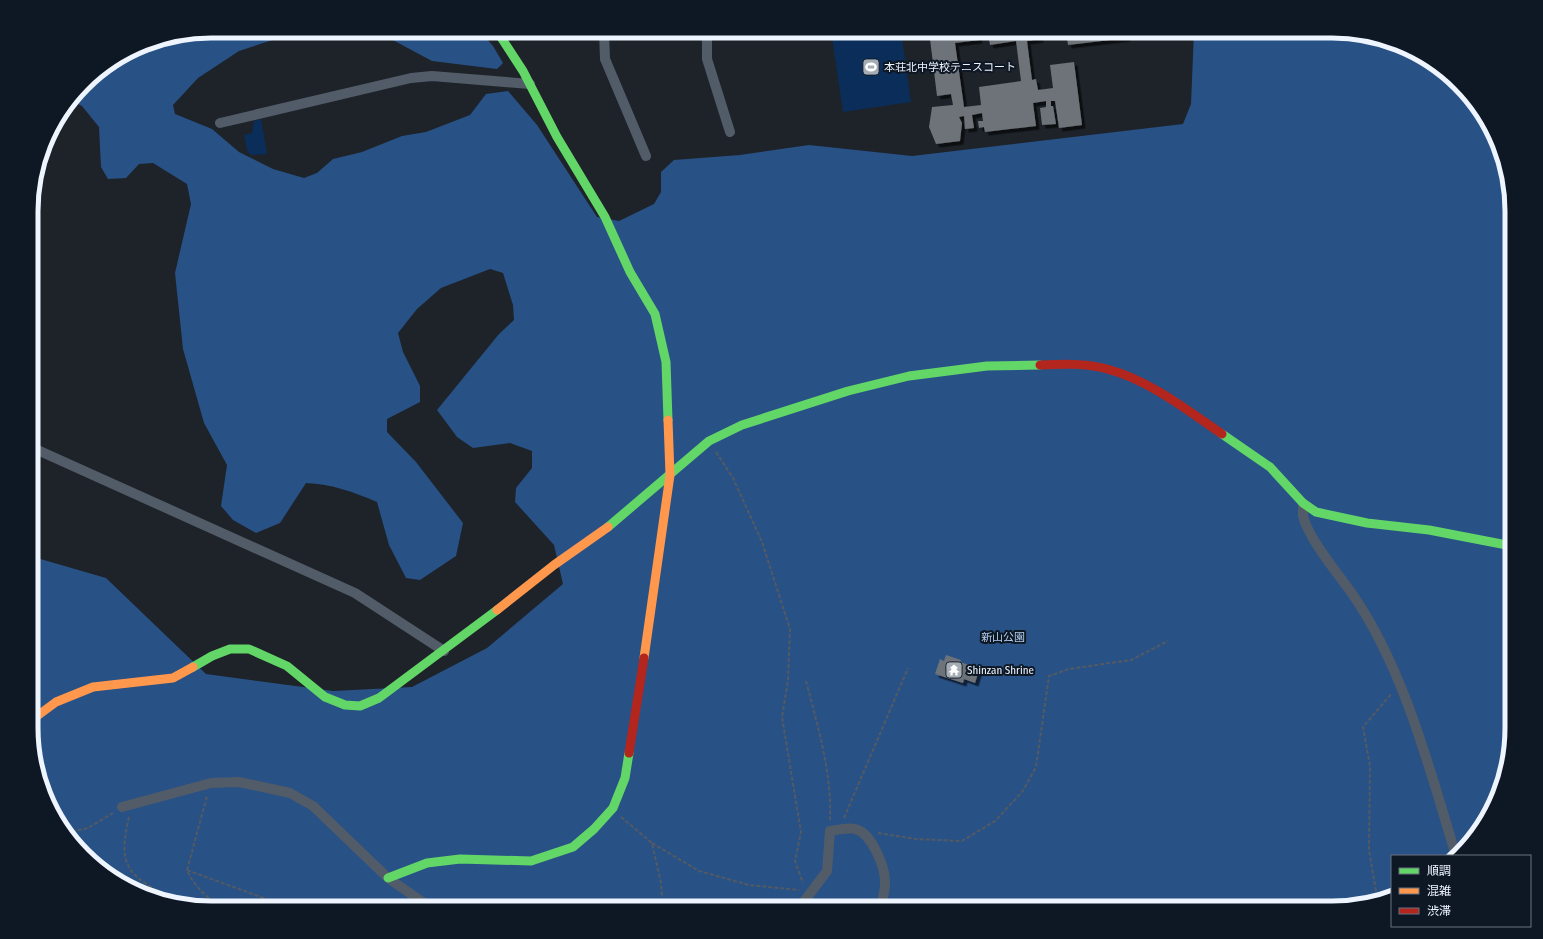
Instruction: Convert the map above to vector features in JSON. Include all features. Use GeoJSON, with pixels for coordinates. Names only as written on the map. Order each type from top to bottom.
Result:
{"type":"FeatureCollection","features":[{"type":"Feature","properties":{"kind":"street"},"geometry":{"type":"LineString","coordinates":[[388,878],[427,863],[460,859],[531,861],[573,847],[594,829],[613,808],[625,778],[649,628],[670,475],[666,362],[654,314],[630,272],[605,217],[557,136],[530,84],[501,38]]}},
{"type":"Feature","properties":{"kind":"street"},"geometry":{"type":"LineString","coordinates":[[604,38],[605,59],[646,156]]}},
{"type":"Feature","properties":{"kind":"street"},"geometry":{"type":"LineString","coordinates":[[707,38],[707,59],[730,132]]}},
{"type":"Feature","properties":{"kind":"street"},"geometry":{"type":"LineString","coordinates":[[220,123],[411,78],[432,76],[530,84]]}},
{"type":"Feature","properties":{"kind":"street"},"geometry":{"type":"LineString","coordinates":[[38,715],[56,702],[94,687],[173,678],[212,656],[230,649],[249,649],[281,663],[287,666],[325,697],[345,705],[360,706],[380,698],[444,651],[554,565],[601,533],[708,441],[742,425],[848,391],[909,376],[987,366],[1070,364],[1107,369],[1135,380],[1174,401],[1270,467],[1303,504],[1316,512],[1367,524],[1429,530],[1505,545]]}},
{"type":"Feature","properties":{"kind":"street"},"geometry":{"type":"LineString","coordinates":[[38,451],[355,593],[444,651]]}},
{"type":"Feature","properties":{"kind":"street"},"geometry":{"type":"LineString","coordinates":[[1303,504],[1304,516],[1314,537],[1360,605],[1383,648],[1425,759],[1454,850]]}},
{"type":"Feature","properties":{"kind":"street"},"geometry":{"type":"LineString","coordinates":[[127,807],[211,783],[239,782],[290,794],[313,806],[388,878],[421,901]]}},
{"type":"Feature","properties":{"kind":"street"},"geometry":{"type":"LineString","coordinates":[[804,901],[827,871],[835,830],[856,829],[869,838],[879,857],[885,881],[881,901]]}},
{"type":"Feature","properties":{"kind":"path"},"geometry":{"type":"LineString","coordinates":[[613,808],[624,821],[652,843],[699,871],[749,885],[806,890],[795,860],[801,832],[792,769],[782,717],[788,680],[790,629],[762,542],[732,478],[708,441]]}},
{"type":"Feature","properties":{"kind":"path"},"geometry":{"type":"LineString","coordinates":[[856,829],[916,839],[962,841],[995,821],[1022,792],[1036,767],[1049,676],[1069,669],[1131,660],[1168,641]]}},
{"type":"Feature","properties":{"kind":"path"},"geometry":{"type":"LineString","coordinates":[[835,830],[908,668]]}},
{"type":"Feature","properties":{"kind":"path"},"geometry":{"type":"LineString","coordinates":[[806,681],[825,759],[835,830]]}},
{"type":"Feature","properties":{"kind":"path"},"geometry":{"type":"LineString","coordinates":[[1377,895],[1369,850],[1370,766],[1363,727],[1398,685]]}},
{"type":"Feature","properties":{"kind":"path"},"geometry":{"type":"LineString","coordinates":[[211,783],[187,870],[192,881],[213,901]]}},
{"type":"Feature","properties":{"kind":"path"},"geometry":{"type":"LineString","coordinates":[[73,831],[88,828],[127,807]]}},
{"type":"Feature","properties":{"kind":"path"},"geometry":{"type":"LineString","coordinates":[[127,807],[125,840],[126,861],[134,874],[159,893]]}},
{"type":"Feature","properties":{"kind":"path"},"geometry":{"type":"LineString","coordinates":[[652,843],[661,883],[662,901]]}},
{"type":"Feature","properties":{"kind":"path"},"geometry":{"type":"LineString","coordinates":[[187,870],[274,901]]}},
{"type":"Feature","properties":{"kind":"shaded area","name":"本荘北中学校テニスコート"},"geometry":{"type":"Polygon","coordinates":[[[832,38],[902,38],[911,102],[843,112],[832,38]]]}},
{"type":"Feature","properties":{"kind":"shaded area"},"geometry":{"type":"Polygon","coordinates":[[[261,119],[267,154],[250,155],[247,150],[244,135],[252,133],[254,121],[261,119]]]}},
{"type":"Feature","properties":{"kind":"green space","name":"新山公園"},"geometry":{"type":"Polygon","coordinates":[[[199,38],[279,38],[239,51],[198,78],[173,105],[175,114],[212,129],[239,152],[273,169],[304,178],[317,173],[333,159],[362,152],[402,136],[426,132],[470,115],[486,94],[508,91],[537,125],[597,217],[619,221],[654,204],[661,192],[661,172],[674,160],[740,155],[809,145],[912,156],[1183,124],[1191,104],[1194,38],[1355,39],[1388,47],[1419,61],[1446,81],[1462,97],[1482,124],[1496,155],[1502,177],[1505,199],[1505,740],[1502,762],[1496,784],[1482,815],[1462,842],[1449,855],[1391,855],[1391,891],[1366,898],[1344,901],[199,901],[177,898],[155,892],[124,878],[97,858],[81,842],[67,824],[51,794],[41,762],[38,740],[38,558],[106,578],[206,674],[333,691],[412,687],[487,648],[563,584],[554,545],[515,502],[516,488],[532,468],[532,451],[510,443],[473,448],[457,437],[437,410],[499,334],[514,320],[513,305],[503,273],[490,269],[441,288],[417,309],[398,333],[403,352],[420,386],[420,402],[387,419],[387,432],[416,462],[463,523],[456,556],[420,580],[406,578],[389,545],[377,502],[351,492],[316,484],[306,483],[280,523],[256,533],[233,520],[221,506],[227,465],[204,423],[183,349],[175,273],[191,204],[187,184],[153,163],[139,164],[126,178],[108,179],[101,167],[99,127],[82,106],[76,103],[97,81],[124,61],[155,47],[177,41],[199,38]]]}},
{"type":"Feature","properties":{"kind":"green space"},"geometry":{"type":"Polygon","coordinates":[[[389,38],[486,38],[493,46],[503,63],[497,69],[432,61],[389,38]]]}},
{"type":"Feature","properties":{"kind":"building"},"geometry":{"type":"Polygon","coordinates":[[[930,38],[979,38],[979,40],[955,43],[964,107],[981,105],[979,87],[1021,81],[1016,41],[990,45],[989,38],[1040,38],[1027,41],[1032,80],[1036,79],[1038,90],[1053,88],[1050,65],[1074,62],[1082,125],[1059,128],[1055,101],[1051,101],[1056,124],[1042,125],[1040,108],[1046,107],[1046,101],[1033,103],[1036,126],[985,132],[984,127],[979,128],[978,121],[983,121],[982,113],[972,115],[974,128],[965,129],[964,116],[959,117],[962,123],[960,141],[936,144],[929,127],[932,107],[953,105],[951,94],[937,96],[930,38]]]}},
{"type":"Feature","properties":{"kind":"building"},"geometry":{"type":"Polygon","coordinates":[[[1067,38],[1127,38],[1068,45],[1067,38]]]}},
{"type":"Feature","properties":{"kind":"building"},"geometry":{"type":"Polygon","coordinates":[[[946,655],[961,660],[960,662],[969,665],[969,667],[979,670],[975,683],[964,679],[963,683],[935,674],[940,659],[944,661],[946,655]]]}},
{"type":"Feature","properties":{"kind":"traffic: fast"},"geometry":{"type":"LineString","coordinates":[[502,38],[523,71],[557,137],[605,217],[630,272],[655,314],[666,362],[668,420]]}},
{"type":"Feature","properties":{"kind":"traffic: fast"},"geometry":{"type":"LineString","coordinates":[[608,527],[709,441],[742,425],[848,391],[909,376],[987,366],[1040,365]]}},
{"type":"Feature","properties":{"kind":"traffic: fast"},"geometry":{"type":"LineString","coordinates":[[1222,434],[1270,467],[1303,503],[1316,512],[1367,523],[1429,530],[1505,545]]}},
{"type":"Feature","properties":{"kind":"traffic: fast"},"geometry":{"type":"LineString","coordinates":[[193,667],[212,656],[230,649],[249,649],[287,666],[325,697],[345,705],[360,706],[379,698],[497,610]]}},
{"type":"Feature","properties":{"kind":"traffic: fast"},"geometry":{"type":"LineString","coordinates":[[388,878],[427,863],[460,859],[531,861],[573,847],[594,829],[613,808],[625,778],[629,753]]}},
{"type":"Feature","properties":{"kind":"traffic: slow"},"geometry":{"type":"LineString","coordinates":[[644,658],[670,475],[668,420]]}},
{"type":"Feature","properties":{"kind":"traffic: slow"},"geometry":{"type":"LineString","coordinates":[[497,610],[554,565],[608,527]]}},
{"type":"Feature","properties":{"kind":"traffic: slow"},"geometry":{"type":"LineString","coordinates":[[38,715],[56,702],[93,687],[173,678],[193,667]]}},
{"type":"Feature","properties":{"kind":"traffic: jam"},"geometry":{"type":"LineString","coordinates":[[1040,365],[1082,365],[1099,367],[1123,374],[1153,388],[1222,434]]}},
{"type":"Feature","properties":{"kind":"traffic: jam"},"geometry":{"type":"LineString","coordinates":[[629,753],[644,658]]}},
{"type":"Feature","properties":{"kind":"place","name":"本荘北中学校テニスコート"},"geometry":{"type":"Point","coordinates":[871,67]}},
{"type":"Feature","properties":{"kind":"place","name":"Shinzan Shrine"},"geometry":{"type":"Point","coordinates":[954,670]}}]}
